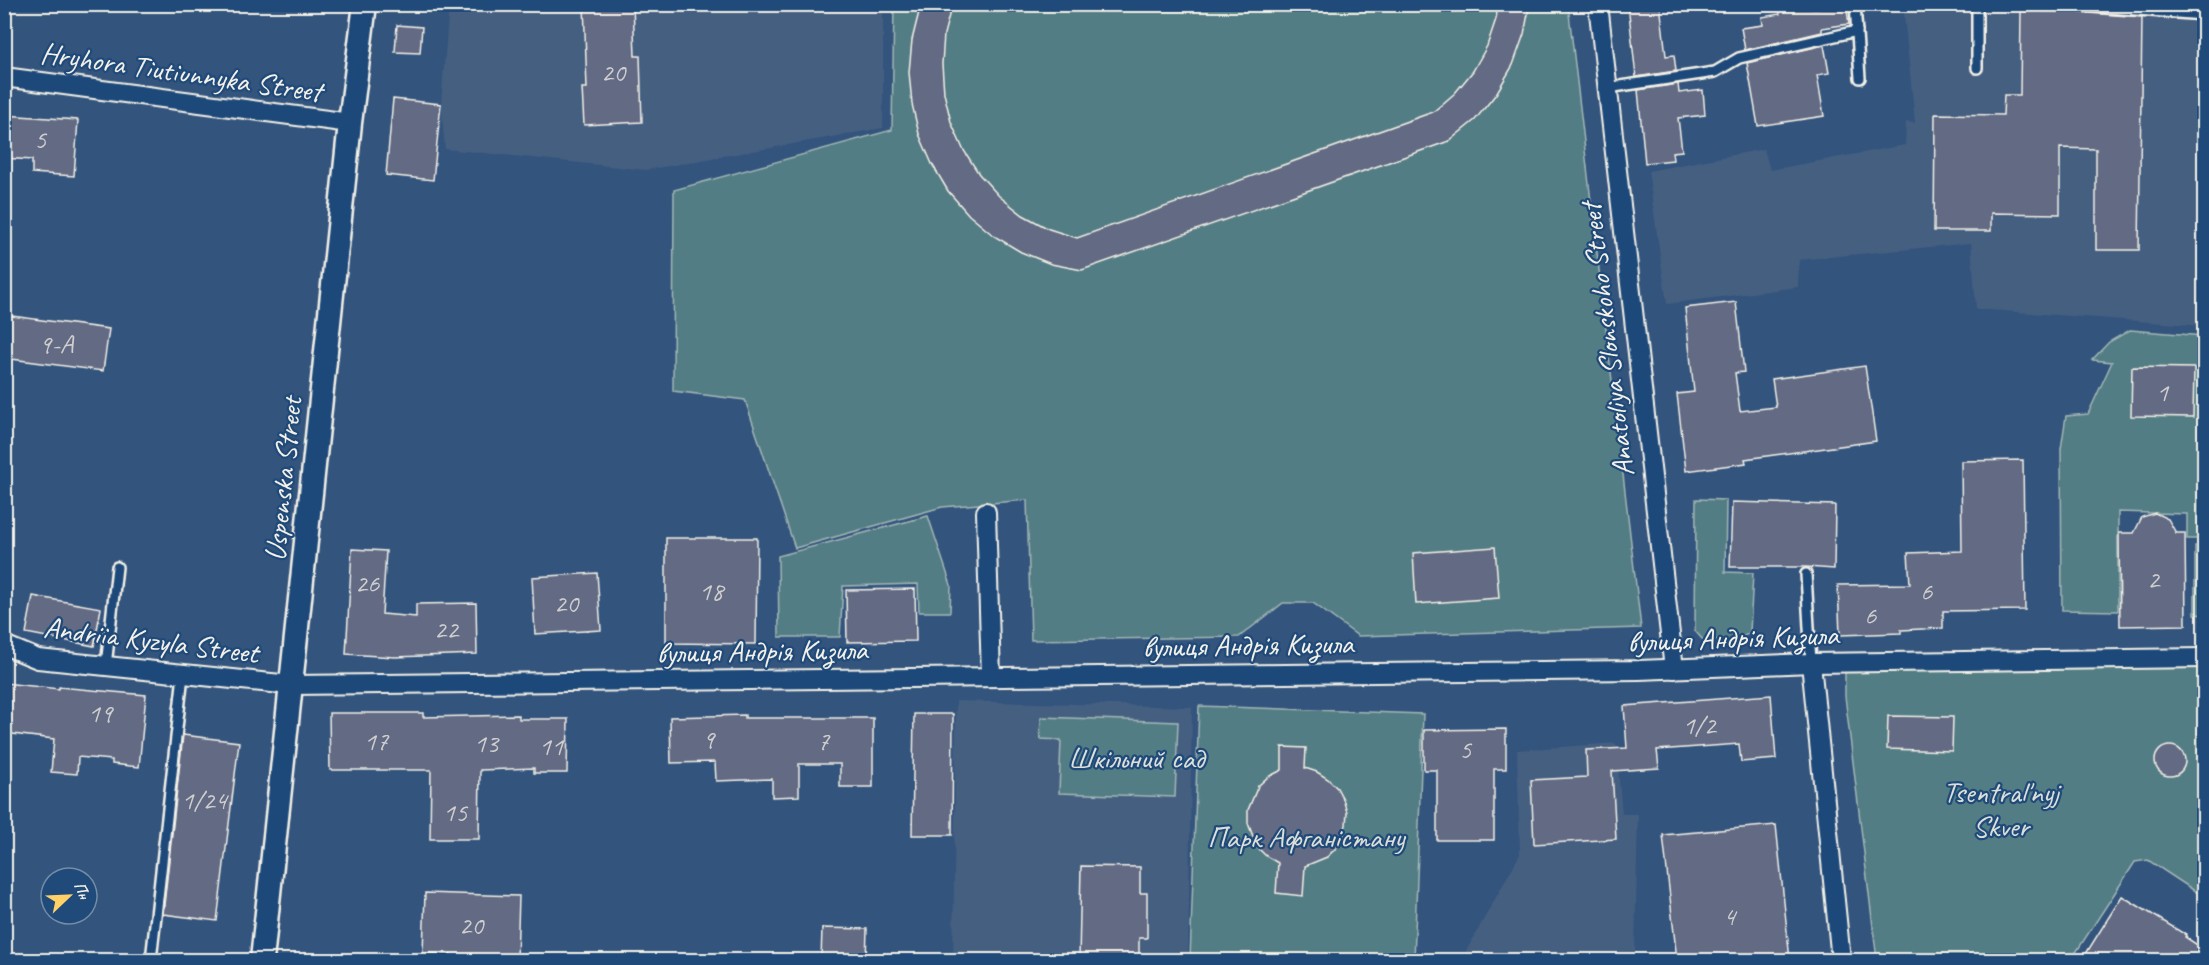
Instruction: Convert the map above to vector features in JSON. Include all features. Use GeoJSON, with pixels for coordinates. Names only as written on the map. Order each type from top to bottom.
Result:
{"type":"FeatureCollection","features":[{"type":"Feature","properties":{"kind":"street","name":"Uspenska Street"},"geometry":{"type":"LineString","coordinates":[[262,960],[350,123],[365,4]]}},
{"type":"Feature","properties":{"kind":"street","name":"Anatoliya Slonskoho Street"},"geometry":{"type":"LineString","coordinates":[[1598,4],[1674,669]]}},
{"type":"Feature","properties":{"kind":"street","name":"Hryhora Tiutiunnyka Street"},"geometry":{"type":"LineString","coordinates":[[4,77],[350,123]]}},
{"type":"Feature","properties":{"kind":"street"},"geometry":{"type":"LineString","coordinates":[[986,512],[991,677]]}},
{"type":"Feature","properties":{"kind":"street","name":"Andriia Kyzyla Street"},"geometry":{"type":"LineString","coordinates":[[4,645],[38,659],[291,686]]}},
{"type":"Feature","properties":{"kind":"street","name":"вулиця Андрія Кизила"},"geometry":{"type":"LineString","coordinates":[[291,686],[1674,669],[1811,663],[2205,658]]}},
{"type":"Feature","properties":{"kind":"street"},"geometry":{"type":"LineString","coordinates":[[1811,663],[1841,960]]}},
{"type":"Feature","properties":{"kind":"lane"},"geometry":{"type":"LineString","coordinates":[[1855,4],[1860,78]]}},
{"type":"Feature","properties":{"kind":"lane"},"geometry":{"type":"LineString","coordinates":[[1977,4],[1977,68]]}},
{"type":"Feature","properties":{"kind":"lane"},"geometry":{"type":"LineString","coordinates":[[2057,4],[2205,15]]}},
{"type":"Feature","properties":{"kind":"lane"},"geometry":{"type":"LineString","coordinates":[[1607,88],[1715,72],[1739,58],[1857,31]]}},
{"type":"Feature","properties":{"kind":"lane"},"geometry":{"type":"LineString","coordinates":[[106,666],[117,567]]}},
{"type":"Feature","properties":{"kind":"lane"},"geometry":{"type":"LineString","coordinates":[[1806,574],[1811,663]]}},
{"type":"Feature","properties":{"kind":"lane"},"geometry":{"type":"LineString","coordinates":[[151,960],[183,675]]}},
{"type":"Feature","properties":{"kind":"shaded area"},"geometry":{"type":"Polygon","coordinates":[[[449,5],[883,5],[883,128],[646,170],[445,149],[441,104],[449,5]]]}},
{"type":"Feature","properties":{"kind":"shaded area"},"geometry":{"type":"Polygon","coordinates":[[[1903,5],[2204,5],[2204,326],[1976,309],[1971,243],[1799,260],[1798,287],[1667,304],[1648,171],[1764,149],[1770,170],[1905,145],[1906,122],[1915,123],[1903,5]]]}},
{"type":"Feature","properties":{"kind":"shaded area"},"geometry":{"type":"Polygon","coordinates":[[[956,701],[1192,707],[1188,960],[953,960],[956,701]]]}},
{"type":"Feature","properties":{"kind":"shaded area"},"geometry":{"type":"Polygon","coordinates":[[[1616,743],[1622,814],[1638,814],[1635,954],[1461,960],[1520,854],[1517,750],[1616,743]]]}},
{"type":"Feature","properties":{"kind":"green space"},"geometry":{"type":"Polygon","coordinates":[[[894,5],[1568,5],[1641,628],[1358,636],[1313,603],[1283,603],[1239,637],[1031,640],[1027,500],[942,507],[795,548],[745,400],[673,391],[674,190],[892,130],[894,5]]]}},
{"type":"Feature","properties":{"kind":"green space"},"geometry":{"type":"Polygon","coordinates":[[[2130,330],[2204,336],[2204,539],[2187,539],[2187,514],[2118,512],[2118,611],[2062,610],[2061,449],[2066,416],[2088,414],[2112,362],[2092,360],[2109,342],[2130,330]]]}},
{"type":"Feature","properties":{"kind":"green space"},"geometry":{"type":"Polygon","coordinates":[[[1696,499],[1726,500],[1725,572],[1753,573],[1750,632],[1737,641],[1703,640],[1695,631],[1696,499]]]}},
{"type":"Feature","properties":{"kind":"green space"},"geometry":{"type":"Polygon","coordinates":[[[928,516],[951,585],[950,612],[919,612],[918,584],[843,586],[840,637],[779,637],[778,556],[928,516]]]}},
{"type":"Feature","properties":{"kind":"green space"},"geometry":{"type":"Polygon","coordinates":[[[2195,546],[2204,546],[2204,615],[2195,614],[2195,546]]]}},
{"type":"Feature","properties":{"kind":"green space","name":"Tsentral'nyj Skver"},"geometry":{"type":"Polygon","coordinates":[[[2204,664],[2204,897],[2148,860],[2135,862],[2071,960],[1877,960],[1845,696],[1845,671],[2204,664]]]}},
{"type":"Feature","properties":{"kind":"green space","name":"Парк Афганістану"},"geometry":{"type":"Polygon","coordinates":[[[1199,706],[1423,714],[1414,960],[1190,960],[1199,706]]]}},
{"type":"Feature","properties":{"kind":"green space","name":"Шкільний сад"},"geometry":{"type":"Polygon","coordinates":[[[1041,717],[1178,722],[1175,797],[1059,793],[1061,740],[1040,739],[1041,717]]]}},
{"type":"Feature","properties":{"kind":"building"},"geometry":{"type":"Polygon","coordinates":[[[584,4],[633,4],[635,56],[640,56],[642,122],[584,125],[582,88],[587,88],[584,4]]]}},
{"type":"Feature","properties":{"kind":"building"},"geometry":{"type":"Polygon","coordinates":[[[921,4],[952,4],[944,34],[942,64],[944,93],[951,122],[963,149],[979,174],[999,196],[1023,215],[1049,229],[1077,238],[1433,112],[1455,93],[1473,71],[1487,46],[1496,19],[1498,4],[1530,4],[1524,34],[1513,65],[1496,94],[1475,120],[1449,141],[1082,270],[1051,264],[1021,252],[994,236],[969,215],[948,191],[932,164],[919,134],[912,104],[909,72],[912,40],[921,4]]]}},
{"type":"Feature","properties":{"kind":"building"},"geometry":{"type":"Polygon","coordinates":[[[1628,4],[1660,4],[1666,56],[1674,55],[1676,71],[1636,77],[1628,4]]]}},
{"type":"Feature","properties":{"kind":"building"},"geometry":{"type":"Polygon","coordinates":[[[1779,4],[1812,4],[1812,9],[1846,4],[1849,24],[1822,28],[1822,32],[1745,50],[1741,28],[1763,25],[1762,17],[1780,14],[1779,4]]]}},
{"type":"Feature","properties":{"kind":"building"},"geometry":{"type":"Polygon","coordinates":[[[2021,11],[2142,17],[2139,250],[2096,250],[2096,149],[2060,148],[2060,214],[1991,213],[1991,231],[1934,231],[1935,114],[2003,115],[2004,95],[2020,95],[2021,11]]]}},
{"type":"Feature","properties":{"kind":"building"},"geometry":{"type":"Polygon","coordinates":[[[397,25],[422,27],[420,53],[395,52],[397,25]]]}},
{"type":"Feature","properties":{"kind":"building"},"geometry":{"type":"Polygon","coordinates":[[[1824,45],[1829,73],[1817,75],[1824,116],[1758,126],[1747,63],[1824,45]]]}},
{"type":"Feature","properties":{"kind":"building"},"geometry":{"type":"Polygon","coordinates":[[[1678,84],[1679,93],[1703,90],[1705,115],[1678,118],[1682,151],[1672,152],[1673,160],[1645,163],[1638,90],[1678,84]]]}},
{"type":"Feature","properties":{"kind":"building"},"geometry":{"type":"Polygon","coordinates":[[[393,99],[441,104],[433,180],[386,175],[393,99]]]}},
{"type":"Feature","properties":{"kind":"building"},"geometry":{"type":"Polygon","coordinates":[[[4,115],[78,120],[74,176],[32,173],[32,160],[4,158],[4,115]]]}},
{"type":"Feature","properties":{"kind":"building"},"geometry":{"type":"Polygon","coordinates":[[[1736,302],[1744,372],[1735,373],[1740,411],[1776,407],[1772,379],[1865,366],[1876,441],[1745,459],[1746,463],[1686,471],[1677,394],[1694,392],[1685,308],[1736,302]]]}},
{"type":"Feature","properties":{"kind":"building"},"geometry":{"type":"Polygon","coordinates":[[[4,315],[109,329],[103,371],[4,358],[4,315]]]}},
{"type":"Feature","properties":{"kind":"building"},"geometry":{"type":"Polygon","coordinates":[[[2132,367],[2194,368],[2193,417],[2131,416],[2132,367]]]}},
{"type":"Feature","properties":{"kind":"building"},"geometry":{"type":"Polygon","coordinates":[[[2023,460],[2025,610],[1943,611],[1943,628],[1901,630],[1901,633],[1840,635],[1838,585],[1910,584],[1908,553],[1962,551],[1961,461],[2023,460]]]}},
{"type":"Feature","properties":{"kind":"building"},"geometry":{"type":"Polygon","coordinates":[[[1732,502],[1835,505],[1834,569],[1730,567],[1732,502]]]}},
{"type":"Feature","properties":{"kind":"building"},"geometry":{"type":"Polygon","coordinates":[[[2155,513],[2168,519],[2176,533],[2185,533],[2186,625],[2120,626],[2119,533],[2134,533],[2142,517],[2155,513]]]}},
{"type":"Feature","properties":{"kind":"building"},"geometry":{"type":"Polygon","coordinates":[[[666,538],[757,538],[756,644],[666,643],[666,538]]]}},
{"type":"Feature","properties":{"kind":"building"},"geometry":{"type":"Polygon","coordinates":[[[1495,547],[1499,598],[1416,604],[1413,553],[1495,547]]]}},
{"type":"Feature","properties":{"kind":"building"},"geometry":{"type":"Polygon","coordinates":[[[352,549],[386,551],[382,614],[416,617],[416,604],[476,603],[477,654],[395,657],[346,654],[352,549]]]}},
{"type":"Feature","properties":{"kind":"building"},"geometry":{"type":"Polygon","coordinates":[[[597,573],[601,630],[535,634],[532,577],[597,573]]]}},
{"type":"Feature","properties":{"kind":"building"},"geometry":{"type":"Polygon","coordinates":[[[915,589],[916,641],[847,642],[846,590],[915,589]]]}},
{"type":"Feature","properties":{"kind":"building"},"geometry":{"type":"Polygon","coordinates":[[[33,596],[101,608],[94,646],[26,633],[33,596]]]}},
{"type":"Feature","properties":{"kind":"building"},"geometry":{"type":"Polygon","coordinates":[[[4,683],[146,695],[139,767],[112,764],[112,760],[78,757],[77,774],[51,772],[54,739],[4,733],[4,683]]]}},
{"type":"Feature","properties":{"kind":"building"},"geometry":{"type":"Polygon","coordinates":[[[1771,695],[1776,759],[1741,762],[1739,744],[1657,750],[1659,768],[1612,771],[1616,839],[1534,844],[1531,780],[1587,777],[1586,750],[1627,748],[1624,706],[1771,695]]]}},
{"type":"Feature","properties":{"kind":"building"},"geometry":{"type":"Polygon","coordinates":[[[329,713],[423,713],[423,717],[519,715],[519,719],[568,719],[567,773],[534,773],[534,768],[480,770],[479,839],[430,839],[431,770],[330,770],[329,713]]]}},
{"type":"Feature","properties":{"kind":"building"},"geometry":{"type":"Polygon","coordinates":[[[914,714],[953,714],[952,835],[912,835],[914,714]]]}},
{"type":"Feature","properties":{"kind":"building"},"geometry":{"type":"Polygon","coordinates":[[[745,715],[745,718],[873,718],[873,787],[840,787],[840,764],[799,764],[799,796],[772,797],[772,779],[716,781],[715,762],[671,763],[670,717],[745,715]]]}},
{"type":"Feature","properties":{"kind":"building"},"geometry":{"type":"Polygon","coordinates":[[[1888,716],[1953,717],[1952,751],[1887,749],[1888,716]]]}},
{"type":"Feature","properties":{"kind":"building"},"geometry":{"type":"Polygon","coordinates":[[[1506,729],[1506,769],[1494,769],[1494,840],[1437,840],[1437,770],[1424,770],[1424,730],[1506,729]]]}},
{"type":"Feature","properties":{"kind":"building"},"geometry":{"type":"Polygon","coordinates":[[[183,735],[239,742],[217,921],[163,914],[183,735]]]}},
{"type":"Feature","properties":{"kind":"building"},"geometry":{"type":"Polygon","coordinates":[[[2170,746],[2181,750],[2185,761],[2181,772],[2170,776],[2159,772],[2155,761],[2159,750],[2170,746]]]}},
{"type":"Feature","properties":{"kind":"building"},"geometry":{"type":"Polygon","coordinates":[[[1282,747],[1306,748],[1305,768],[1317,772],[1337,788],[1347,812],[1343,837],[1336,848],[1327,857],[1305,866],[1303,896],[1276,893],[1278,863],[1257,847],[1248,823],[1248,810],[1258,786],[1268,777],[1282,770],[1282,747]]]}},
{"type":"Feature","properties":{"kind":"building"},"geometry":{"type":"Polygon","coordinates":[[[1776,825],[1790,960],[1677,960],[1663,835],[1776,825]]]}},
{"type":"Feature","properties":{"kind":"building"},"geometry":{"type":"Polygon","coordinates":[[[1081,866],[1140,867],[1140,893],[1147,893],[1147,938],[1139,938],[1139,960],[1079,960],[1081,866]]]}},
{"type":"Feature","properties":{"kind":"building"},"geometry":{"type":"Polygon","coordinates":[[[425,893],[519,896],[517,960],[451,960],[451,954],[423,953],[425,893]]]}},
{"type":"Feature","properties":{"kind":"building"},"geometry":{"type":"Polygon","coordinates":[[[2122,896],[2186,935],[2185,937],[2205,950],[2205,960],[2082,960],[2122,896]]]}},
{"type":"Feature","properties":{"kind":"building"},"geometry":{"type":"Polygon","coordinates":[[[822,928],[867,929],[866,960],[821,960],[822,928]]]}}]}
